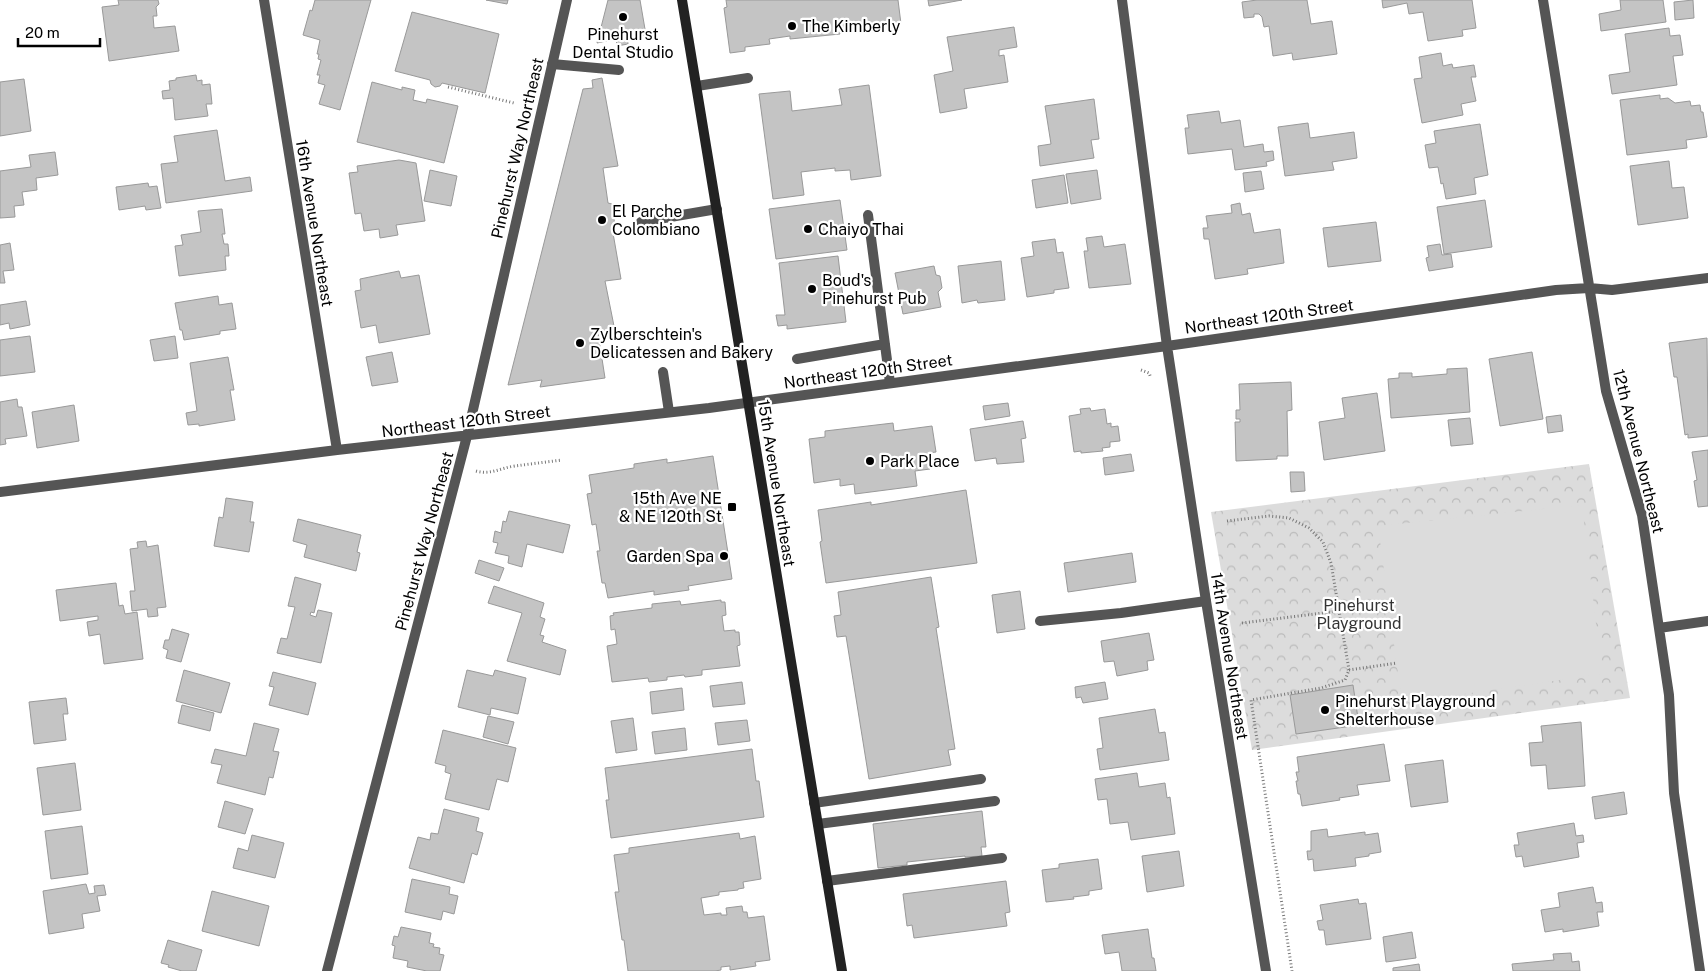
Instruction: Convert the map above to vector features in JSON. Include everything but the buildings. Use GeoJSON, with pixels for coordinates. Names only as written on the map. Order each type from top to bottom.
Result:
{"type":"FeatureCollection","features":[{"type":"Feature","properties":{"kind":"main road","name":"15th Avenue Northeast"},"geometry":{"type":"LineString","coordinates":[[682,0],[842,971]]}},
{"type":"Feature","properties":{"kind":"street","name":"16th Avenue Northeast"},"geometry":{"type":"LineString","coordinates":[[264,0],[337,450]]}},
{"type":"Feature","properties":{"kind":"street","name":"Pinehurst Way Northeast"},"geometry":{"type":"LineString","coordinates":[[327,971],[466,436],[567,0]]}},
{"type":"Feature","properties":{"kind":"street","name":"14th Avenue Northeast"},"geometry":{"type":"LineString","coordinates":[[1122,0],[1167,346],[1266,971]]}},
{"type":"Feature","properties":{"kind":"street","name":"12th Avenue Northeast"},"geometry":{"type":"LineString","coordinates":[[1543,0],[1606,391],[1642,515],[1669,695],[1674,794],[1700,971]]}},
{"type":"Feature","properties":{"kind":"street"},"geometry":{"type":"LineString","coordinates":[[552,64],[619,70]]}},
{"type":"Feature","properties":{"kind":"street"},"geometry":{"type":"LineString","coordinates":[[696,86],[748,78]]}},
{"type":"Feature","properties":{"kind":"street"},"geometry":{"type":"LineString","coordinates":[[641,222],[717,210]]}},
{"type":"Feature","properties":{"kind":"street"},"geometry":{"type":"LineString","coordinates":[[868,215],[890,383]]}},
{"type":"Feature","properties":{"kind":"street","name":"Northeast 120th Street"},"geometry":{"type":"LineString","coordinates":[[0,492],[748,402],[1167,346],[1556,290],[1589,288],[1612,290],[1708,278]]}},
{"type":"Feature","properties":{"kind":"street"},"geometry":{"type":"LineString","coordinates":[[797,359],[885,344]]}},
{"type":"Feature","properties":{"kind":"street"},"geometry":{"type":"LineString","coordinates":[[664,372],[669,412]]}},
{"type":"Feature","properties":{"kind":"street"},"geometry":{"type":"LineString","coordinates":[[1040,621],[1121,613],[1206,601]]}},
{"type":"Feature","properties":{"kind":"street"},"geometry":{"type":"LineString","coordinates":[[1659,628],[1708,621]]}},
{"type":"Feature","properties":{"kind":"street"},"geometry":{"type":"LineString","coordinates":[[814,802],[981,779]]}},
{"type":"Feature","properties":{"kind":"street"},"geometry":{"type":"LineString","coordinates":[[818,824],[995,801]]}},
{"type":"Feature","properties":{"kind":"street"},"geometry":{"type":"LineString","coordinates":[[828,882],[1002,858]]}},
{"type":"Feature","properties":{"kind":"path"},"geometry":{"type":"LineString","coordinates":[[448,87],[514,104]]}},
{"type":"Feature","properties":{"kind":"path"},"geometry":{"type":"LineString","coordinates":[[472,470],[485,473],[494,472],[512,467],[562,460]]}},
{"type":"Feature","properties":{"kind":"path"},"geometry":{"type":"LineString","coordinates":[[1227,522],[1269,516],[1289,518],[1310,528],[1323,542],[1331,563],[1349,670],[1345,680],[1322,688],[1250,700],[1292,971]]}},
{"type":"Feature","properties":{"kind":"path"},"geometry":{"type":"LineString","coordinates":[[1242,623],[1339,612]]}},
{"type":"Feature","properties":{"kind":"path"},"geometry":{"type":"LineString","coordinates":[[1349,670],[1397,663]]}},
{"type":"Feature","properties":{"kind":"green space","name":"Pinehurst Playground"},"geometry":{"type":"Polygon","coordinates":[[[1589,464],[1630,698],[1252,750],[1211,512],[1589,464]]]}},
{"type":"Feature","properties":{"kind":"green space"},"geometry":{"type":"Polygon","coordinates":[[[1582,505],[1602,674],[1402,703],[1378,526],[1582,505]]]}},
{"type":"Feature","properties":{"kind":"place","name":"Pinehurst Dental Studio"},"geometry":{"type":"Point","coordinates":[623,17]}},
{"type":"Feature","properties":{"kind":"place","name":"The Kimberly"},"geometry":{"type":"Point","coordinates":[792,26]}},
{"type":"Feature","properties":{"kind":"place","name":"El Parche Colombiano"},"geometry":{"type":"Point","coordinates":[602,220]}},
{"type":"Feature","properties":{"kind":"place","name":"Chaiyo Thai"},"geometry":{"type":"Point","coordinates":[808,229]}},
{"type":"Feature","properties":{"kind":"place","name":"Boud's Pinehurst Pub"},"geometry":{"type":"Point","coordinates":[812,289]}},
{"type":"Feature","properties":{"kind":"place","name":"Zylberschtein's Delicatessen and Bakery"},"geometry":{"type":"Point","coordinates":[580,343]}},
{"type":"Feature","properties":{"kind":"place","name":"Park Place"},"geometry":{"type":"Point","coordinates":[870,461]}},
{"type":"Feature","properties":{"kind":"place","name":"15th Ave NE & NE 120th St"},"geometry":{"type":"Point","coordinates":[732,507]}},
{"type":"Feature","properties":{"kind":"place","name":"Garden Spa"},"geometry":{"type":"Point","coordinates":[724,556]}},
{"type":"Feature","properties":{"kind":"place","name":"Pinehurst Playground Shelterhouse"},"geometry":{"type":"Point","coordinates":[1325,710]}}]}
